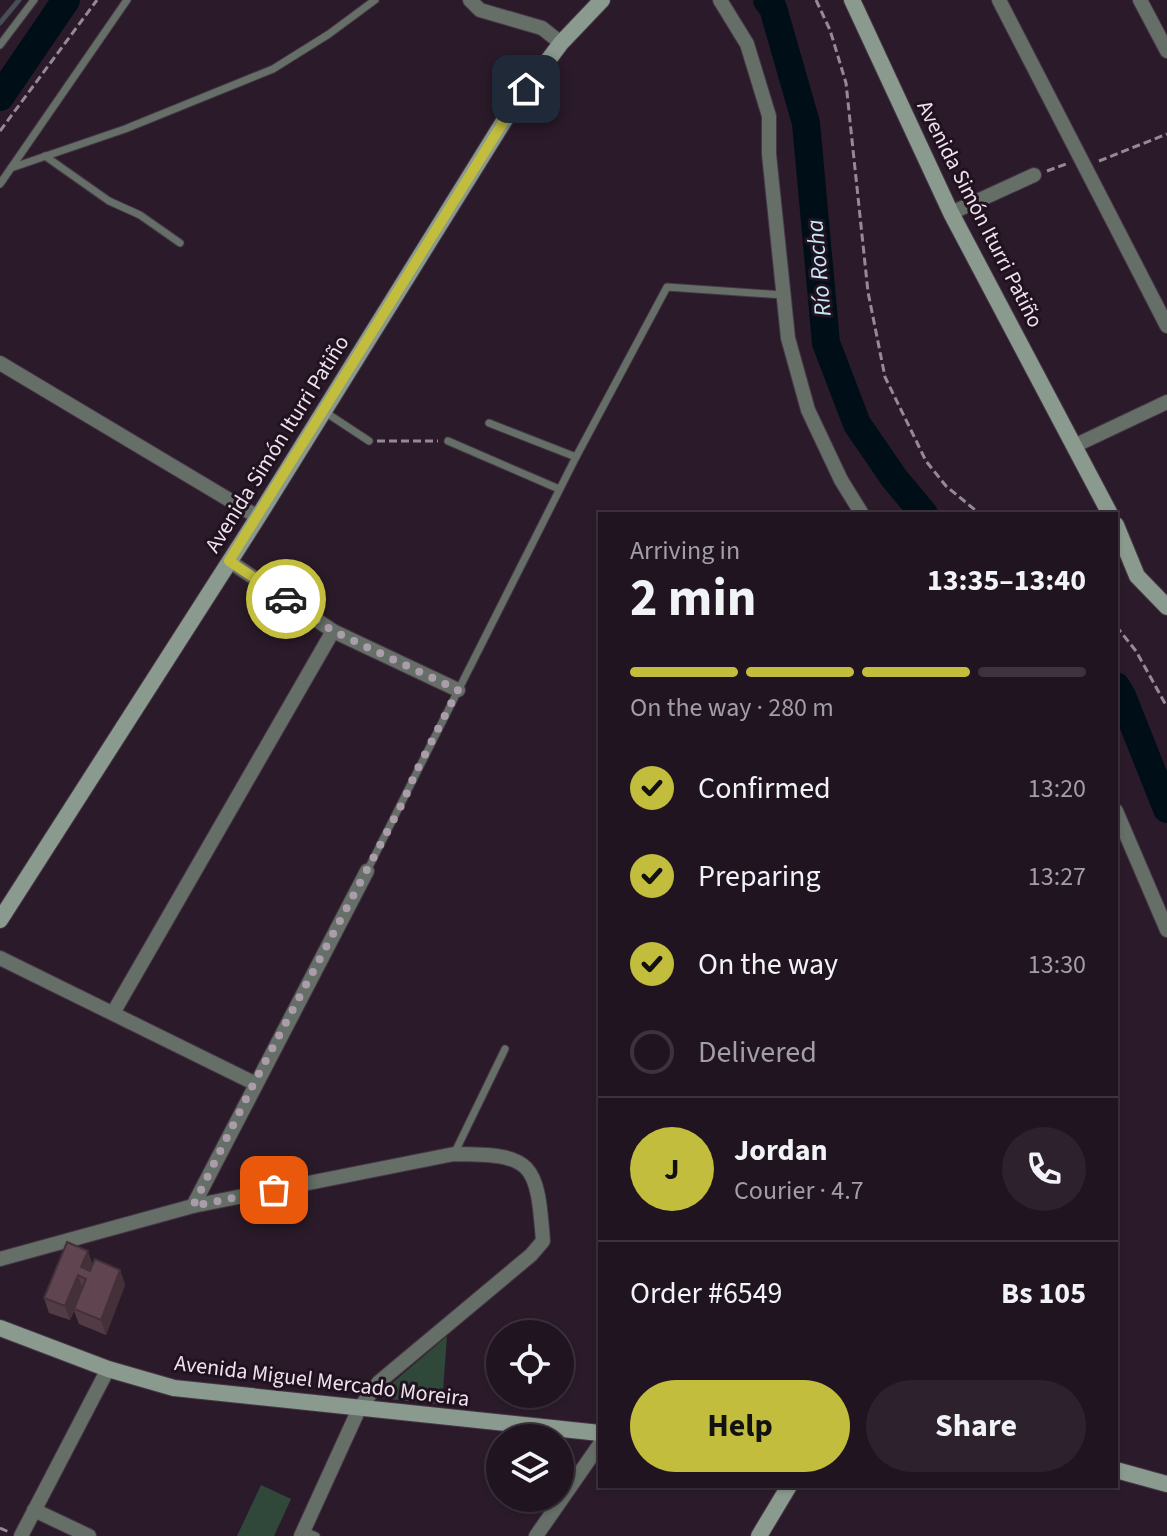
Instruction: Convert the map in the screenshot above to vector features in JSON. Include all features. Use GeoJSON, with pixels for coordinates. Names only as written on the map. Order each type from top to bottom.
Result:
{"type":"FeatureCollection","features":[{"type":"Feature","properties":{"kind":"street"},"geometry":{"type":"LineString","coordinates":[[470,0],[480,10],[542,28],[561,43]]}},
{"type":"Feature","properties":{"kind":"street","name":"Avenida Simón Iturri Patiño"},"geometry":{"type":"LineString","coordinates":[[0,920],[258,517],[509,113],[561,43],[602,0]]}},
{"type":"Feature","properties":{"kind":"street"},"geometry":{"type":"LineString","coordinates":[[720,0],[747,44],[769,116],[769,154],[788,338],[808,410],[841,480],[861,512]]}},
{"type":"Feature","properties":{"kind":"street","name":"Avenida Simón Iturri Patiño"},"geometry":{"type":"LineString","coordinates":[[852,0],[951,213],[1109,512]]}},
{"type":"Feature","properties":{"kind":"street"},"geometry":{"type":"LineString","coordinates":[[999,0],[1167,326]]}},
{"type":"Feature","properties":{"kind":"street"},"geometry":{"type":"LineString","coordinates":[[1140,0],[1167,51]]}},
{"type":"Feature","properties":{"kind":"street"},"geometry":{"type":"LineString","coordinates":[[951,213],[1034,175]]}},
{"type":"Feature","properties":{"kind":"street"},"geometry":{"type":"LineString","coordinates":[[0,363],[258,517]]}},
{"type":"Feature","properties":{"kind":"street"},"geometry":{"type":"LineString","coordinates":[[1074,446],[1167,402]]}},
{"type":"Feature","properties":{"kind":"street"},"geometry":{"type":"LineString","coordinates":[[1118,530],[1137,576],[1167,607]]}},
{"type":"Feature","properties":{"kind":"street"},"geometry":{"type":"LineString","coordinates":[[229,561],[333,631],[458,690]]}},
{"type":"Feature","properties":{"kind":"street"},"geometry":{"type":"LineString","coordinates":[[113,1013],[333,631]]}},
{"type":"Feature","properties":{"kind":"street"},"geometry":{"type":"LineString","coordinates":[[1118,816],[1167,930]]}},
{"type":"Feature","properties":{"kind":"street"},"geometry":{"type":"LineString","coordinates":[[193,1206],[254,1083],[367,871]]}},
{"type":"Feature","properties":{"kind":"street"},"geometry":{"type":"LineString","coordinates":[[0,958],[254,1083]]}},
{"type":"Feature","properties":{"kind":"street"},"geometry":{"type":"LineString","coordinates":[[0,1259],[193,1206],[454,1154],[496,1154],[518,1160],[531,1173],[540,1202],[543,1241],[531,1255],[379,1382],[359,1409],[307,1534]]}},
{"type":"Feature","properties":{"kind":"street","name":"Avenida Miguel Mercado Moreira"},"geometry":{"type":"LineString","coordinates":[[0,1328],[108,1369],[174,1388],[598,1433]]}},
{"type":"Feature","properties":{"kind":"street"},"geometry":{"type":"LineString","coordinates":[[21,1536],[108,1369]]}},
{"type":"Feature","properties":{"kind":"street"},"geometry":{"type":"LineString","coordinates":[[536,1536],[598,1447]]}},
{"type":"Feature","properties":{"kind":"street"},"geometry":{"type":"LineString","coordinates":[[1118,1470],[1166,1482]]}},
{"type":"Feature","properties":{"kind":"street"},"geometry":{"type":"LineString","coordinates":[[759,1536],[788,1488]]}},
{"type":"Feature","properties":{"kind":"street"},"geometry":{"type":"LineString","coordinates":[[34,1510],[89,1536]]}},
{"type":"Feature","properties":{"kind":"lane"},"geometry":{"type":"LineString","coordinates":[[0,45],[34,0]]}},
{"type":"Feature","properties":{"kind":"lane"},"geometry":{"type":"LineString","coordinates":[[0,184],[127,0]]}},
{"type":"Feature","properties":{"kind":"lane"},"geometry":{"type":"LineString","coordinates":[[11,168],[125,129],[273,69],[375,0]]}},
{"type":"Feature","properties":{"kind":"lane"},"geometry":{"type":"LineString","coordinates":[[45,156],[109,201],[140,215],[180,243]]}},
{"type":"Feature","properties":{"kind":"lane"},"geometry":{"type":"LineString","coordinates":[[367,871],[559,489],[667,287],[784,295]]}},
{"type":"Feature","properties":{"kind":"lane"},"geometry":{"type":"LineString","coordinates":[[324,411],[369,441]]}},
{"type":"Feature","properties":{"kind":"lane"},"geometry":{"type":"LineString","coordinates":[[489,423],[576,457]]}},
{"type":"Feature","properties":{"kind":"lane"},"geometry":{"type":"LineString","coordinates":[[448,441],[559,489]]}},
{"type":"Feature","properties":{"kind":"lane"},"geometry":{"type":"LineString","coordinates":[[454,1154],[505,1049]]}},
{"type":"Feature","properties":{"kind":"path"},"geometry":{"type":"LineString","coordinates":[[0,131],[97,0]]}},
{"type":"Feature","properties":{"kind":"path"},"geometry":{"type":"LineString","coordinates":[[816,0],[830,30],[846,83],[868,292],[885,377],[926,461],[946,486],[978,512]]}},
{"type":"Feature","properties":{"kind":"path"},"geometry":{"type":"LineString","coordinates":[[1034,175],[1083,163],[1167,134]]}},
{"type":"Feature","properties":{"kind":"path"},"geometry":{"type":"LineString","coordinates":[[369,441],[448,441]]}},
{"type":"Feature","properties":{"kind":"path"},"geometry":{"type":"LineString","coordinates":[[1118,628],[1136,651],[1167,707]]}},
{"type":"Feature","properties":{"kind":"green space"},"geometry":{"type":"Polygon","coordinates":[[[447,1336],[442,1405],[381,1398],[383,1391],[447,1336]]]}},
{"type":"Feature","properties":{"kind":"green space"},"geometry":{"type":"Polygon","coordinates":[[[261,1485],[291,1499],[274,1536],[237,1536],[261,1485]]]}},
{"type":"Feature","properties":{"kind":"building"},"geometry":{"type":"Polygon","coordinates":[[[67,1242],[88,1251],[81,1267],[90,1271],[95,1259],[120,1270],[101,1320],[74,1309],[86,1279],[78,1275],[65,1306],[44,1298],[67,1242]]]}},
{"type":"Feature","properties":{"kind":"waterway"},"geometry":{"type":"LineString","coordinates":[[0,23],[19,0]]}},
{"type":"Feature","properties":{"kind":"waterway"},"geometry":{"type":"LineString","coordinates":[[0,97],[66,0]]}},
{"type":"Feature","properties":{"kind":"waterway","name":"Río Rocha"},"geometry":{"type":"LineString","coordinates":[[767,0],[773,8],[806,123],[826,343],[857,424],[894,478],[922,512]]}},
{"type":"Feature","properties":{"kind":"waterway","name":"Río Rocha"},"geometry":{"type":"LineString","coordinates":[[1118,689],[1167,809]]}},
{"type":"Feature","properties":{"kind":"way so far"},"geometry":{"type":"LineString","coordinates":[[274,1190],[193,1206],[458,690],[333,631],[286,599]]}},
{"type":"Feature","properties":{"kind":"route"},"geometry":{"type":"LineString","coordinates":[[286,599],[229,561],[526,89]]}}]}
